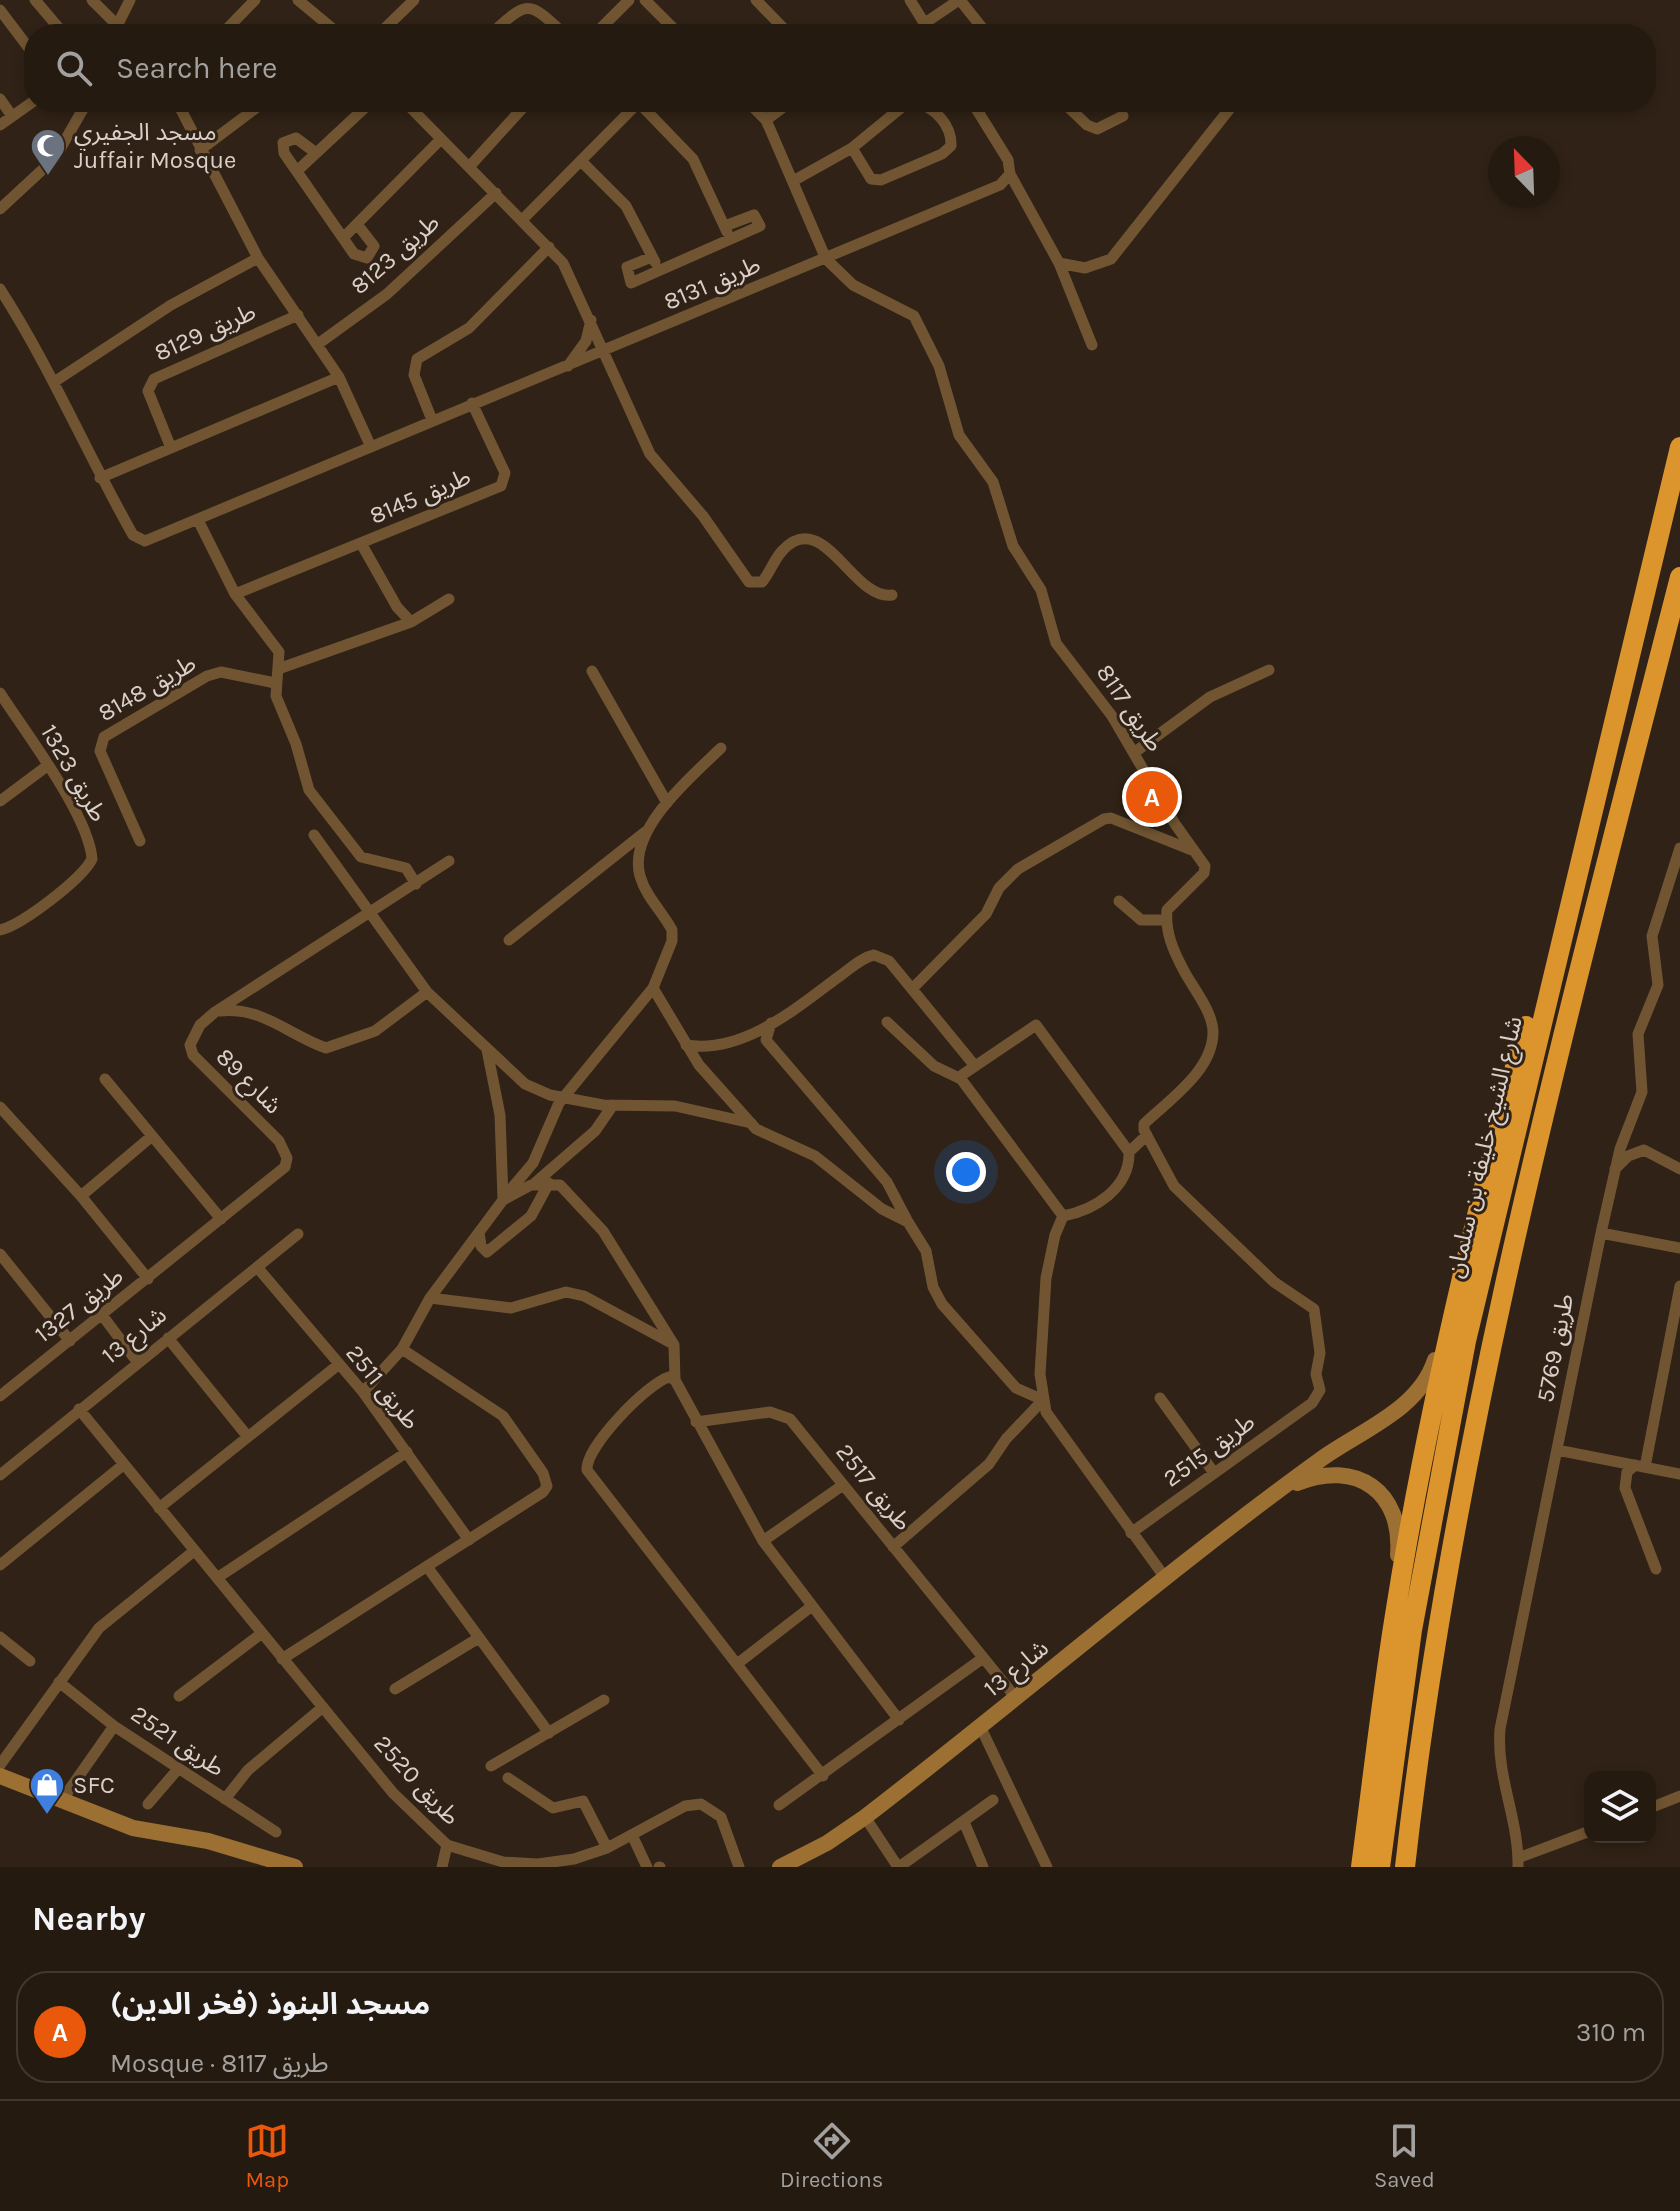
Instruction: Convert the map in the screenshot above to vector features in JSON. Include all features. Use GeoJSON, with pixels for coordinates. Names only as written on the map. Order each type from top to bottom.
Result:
{"type":"FeatureCollection","features":[{"type":"Feature","properties":{"kind":"highway","name":"شارع الشيخ خليفة بن سلمان"},"geometry":{"type":"LineString","coordinates":[[1380,1867],[1412,1630],[1466,1341],[1680,447]]}},
{"type":"Feature","properties":{"kind":"highway","name":"شارع الشيخ خليفة بن سلمان"},"geometry":{"type":"LineString","coordinates":[[1405,1867],[1437,1634],[1487,1368],[1544,1109],[1680,577]]}},
{"type":"Feature","properties":{"kind":"highway"},"geometry":{"type":"LineString","coordinates":[[1361,1867],[1394,1621],[1464,1271],[1544,958],[1593,804]]}},
{"type":"Feature","properties":{"kind":"street"},"geometry":{"type":"LineString","coordinates":[[35,0],[55,24]]}},
{"type":"Feature","properties":{"kind":"street"},"geometry":{"type":"LineString","coordinates":[[92,0],[113,24]]}},
{"type":"Feature","properties":{"kind":"street"},"geometry":{"type":"LineString","coordinates":[[121,24],[130,0]]}},
{"type":"Feature","properties":{"kind":"street"},"geometry":{"type":"LineString","coordinates":[[232,24],[255,0]]}},
{"type":"Feature","properties":{"kind":"street"},"geometry":{"type":"LineString","coordinates":[[298,0],[325,24]]}},
{"type":"Feature","properties":{"kind":"street"},"geometry":{"type":"LineString","coordinates":[[393,0],[403,11]]}},
{"type":"Feature","properties":{"kind":"street"},"geometry":{"type":"LineString","coordinates":[[389,24],[414,0]]}},
{"type":"Feature","properties":{"kind":"street"},"geometry":{"type":"LineString","coordinates":[[605,24],[629,0]]}},
{"type":"Feature","properties":{"kind":"street"},"geometry":{"type":"LineString","coordinates":[[756,0],[779,24]]}},
{"type":"Feature","properties":{"kind":"street"},"geometry":{"type":"LineString","coordinates":[[910,0],[925,23],[960,0],[979,24]]}},
{"type":"Feature","properties":{"kind":"street"},"geometry":{"type":"LineString","coordinates":[[654,3],[671,24]]}},
{"type":"Feature","properties":{"kind":"street"},"geometry":{"type":"LineString","coordinates":[[502,24],[519,8],[530,5],[540,9],[554,24]]}},
{"type":"Feature","properties":{"kind":"street"},"geometry":{"type":"LineString","coordinates":[[0,10],[24,42]]}},
{"type":"Feature","properties":{"kind":"street"},"geometry":{"type":"LineString","coordinates":[[0,99],[12,116]]}},
{"type":"Feature","properties":{"kind":"street"},"geometry":{"type":"LineString","coordinates":[[0,125],[24,108]]}},
{"type":"Feature","properties":{"kind":"street"},"geometry":{"type":"LineString","coordinates":[[0,209],[55,158],[81,112]]}},
{"type":"Feature","properties":{"kind":"street","name":"طريق 8129"},"geometry":{"type":"LineString","coordinates":[[182,112],[258,258],[339,377],[371,447]]}},
{"type":"Feature","properties":{"kind":"street"},"geometry":{"type":"LineString","coordinates":[[200,150],[251,112]]}},
{"type":"Feature","properties":{"kind":"street"},"geometry":{"type":"LineString","coordinates":[[297,171],[360,112]]}},
{"type":"Feature","properties":{"kind":"street"},"geometry":{"type":"LineString","coordinates":[[415,112],[563,263],[606,351],[650,454],[703,516],[749,582],[762,582],[783,550],[797,540],[806,539],[822,544],[876,593],[892,595]]}},
{"type":"Feature","properties":{"kind":"street"},"geometry":{"type":"LineString","coordinates":[[469,167],[517,112]]}},
{"type":"Feature","properties":{"kind":"street"},"geometry":{"type":"LineString","coordinates":[[523,219],[629,112]]}},
{"type":"Feature","properties":{"kind":"street"},"geometry":{"type":"LineString","coordinates":[[649,112],[686,148],[731,239]]}},
{"type":"Feature","properties":{"kind":"street","name":"طريق 8117"},"geometry":{"type":"LineString","coordinates":[[758,112],[766,120],[826,259],[853,285],[914,316],[939,366],[959,435],[993,482],[1013,546],[1041,590],[1056,643],[1066,661],[1096,693],[1195,852]]}},
{"type":"Feature","properties":{"kind":"street"},"geometry":{"type":"LineString","coordinates":[[766,120],[777,112]]}},
{"type":"Feature","properties":{"kind":"street"},"geometry":{"type":"LineString","coordinates":[[793,181],[852,148],[896,112]]}},
{"type":"Feature","properties":{"kind":"street"},"geometry":{"type":"LineString","coordinates":[[852,148],[869,177],[878,181],[948,151],[952,140],[939,116],[932,112]]}},
{"type":"Feature","properties":{"kind":"street"},"geometry":{"type":"LineString","coordinates":[[981,112],[1008,160],[1008,177],[1059,263],[1092,345]]}},
{"type":"Feature","properties":{"kind":"street"},"geometry":{"type":"LineString","coordinates":[[1073,112],[1087,125],[1097,129],[1123,116]]}},
{"type":"Feature","properties":{"kind":"street"},"geometry":{"type":"LineString","coordinates":[[1059,263],[1085,268],[1111,259],[1227,112]]}},
{"type":"Feature","properties":{"kind":"street"},"geometry":{"type":"LineString","coordinates":[[316,153],[296,138],[285,139],[282,150],[358,257],[371,255],[372,241],[357,224]]}},
{"type":"Feature","properties":{"kind":"street"},"geometry":{"type":"LineString","coordinates":[[343,238],[441,139]]}},
{"type":"Feature","properties":{"kind":"street"},"geometry":{"type":"LineString","coordinates":[[581,161],[626,206],[659,273]]}},
{"type":"Feature","properties":{"kind":"street","name":"طريق 8131"},"geometry":{"type":"LineString","coordinates":[[100,478],[133,535],[139,541],[156,538],[472,403],[826,259],[1008,177]]}},
{"type":"Feature","properties":{"kind":"street","name":"طريق 8123"},"geometry":{"type":"LineString","coordinates":[[318,344],[387,294],[496,193]]}},
{"type":"Feature","properties":{"kind":"street"},"geometry":{"type":"LineString","coordinates":[[652,257],[627,267],[630,281],[634,284],[757,229],[757,218],[752,215],[725,226]]}},
{"type":"Feature","properties":{"kind":"street"},"geometry":{"type":"LineString","coordinates":[[432,420],[414,375],[417,359],[469,328],[549,247]]}},
{"type":"Feature","properties":{"kind":"street"},"geometry":{"type":"LineString","coordinates":[[54,382],[171,305],[258,258]]}},
{"type":"Feature","properties":{"kind":"street"},"geometry":{"type":"LineString","coordinates":[[0,289],[54,382],[100,478],[339,377]]}},
{"type":"Feature","properties":{"kind":"street","name":"طريق 8129"},"geometry":{"type":"LineString","coordinates":[[171,448],[148,391],[154,379],[298,315]]}},
{"type":"Feature","properties":{"kind":"street"},"geometry":{"type":"LineString","coordinates":[[567,366],[586,341],[591,320]]}},
{"type":"Feature","properties":{"kind":"street","name":"طريق 8145"},"geometry":{"type":"LineString","coordinates":[[235,594],[362,545],[504,482],[505,473],[472,403]]}},
{"type":"Feature","properties":{"kind":"street"},"geometry":{"type":"LineString","coordinates":[[198,520],[235,594],[276,647],[281,668],[275,683],[276,696],[296,744],[309,790],[361,857],[406,868],[416,884]]}},
{"type":"Feature","properties":{"kind":"street","name":"طريق 8145"},"geometry":{"type":"LineString","coordinates":[[362,545],[397,607],[411,622]]}},
{"type":"Feature","properties":{"kind":"street"},"geometry":{"type":"LineString","coordinates":[[281,668],[411,622],[449,599]]}},
{"type":"Feature","properties":{"kind":"street"},"geometry":{"type":"LineString","coordinates":[[1135,752],[1210,697],[1269,670]]}},
{"type":"Feature","properties":{"kind":"street"},"geometry":{"type":"LineString","coordinates":[[592,671],[667,803]]}},
{"type":"Feature","properties":{"kind":"street","name":"طريق 8148"},"geometry":{"type":"LineString","coordinates":[[140,841],[100,751],[104,737],[207,676],[221,672],[275,683]]}},
{"type":"Feature","properties":{"kind":"street","name":"طريق 1323"},"geometry":{"type":"LineString","coordinates":[[0,695],[47,766],[86,836],[92,859],[77,877],[20,921],[0,930]]}},
{"type":"Feature","properties":{"kind":"street"},"geometry":{"type":"LineString","coordinates":[[363,1392],[402,1349],[430,1298],[533,1163],[565,1095],[653,988],[672,941],[672,930],[645,891],[637,861],[649,830],[667,803],[721,748]]}},
{"type":"Feature","properties":{"kind":"street"},"geometry":{"type":"LineString","coordinates":[[0,801],[47,766]]}},
{"type":"Feature","properties":{"kind":"street"},"geometry":{"type":"LineString","coordinates":[[912,989],[986,914],[999,888],[1018,869],[1104,819],[1111,818],[1195,852],[1205,866],[1204,873],[1174,901],[1167,910],[1166,920],[1171,948],[1209,1015],[1213,1032],[1189,1082],[1144,1124],[1147,1135],[1129,1152]]}},
{"type":"Feature","properties":{"kind":"street"},"geometry":{"type":"LineString","coordinates":[[509,940],[649,830]]}},
{"type":"Feature","properties":{"kind":"street"},"geometry":{"type":"LineString","coordinates":[[314,835],[427,992],[525,1084],[550,1095],[613,1105],[675,1106],[752,1123]]}},
{"type":"Feature","properties":{"kind":"street","name":"طريق 5769"},"geometry":{"type":"LineString","coordinates":[[1518,1863],[1514,1815],[1501,1773],[1500,1729],[1615,1170],[1642,1092],[1638,1034],[1658,985],[1652,936],[1680,848]]}},
{"type":"Feature","properties":{"kind":"street","name":"شارع 89"},"geometry":{"type":"LineString","coordinates":[[279,1141],[193,1055],[190,1045],[193,1036],[215,1012],[370,915],[449,861]]}},
{"type":"Feature","properties":{"kind":"street"},"geometry":{"type":"LineString","coordinates":[[1119,901],[1141,920],[1166,920]]}},
{"type":"Feature","properties":{"kind":"street"},"geometry":{"type":"LineString","coordinates":[[686,1045],[708,1048],[723,1045],[771,1023],[867,957],[889,961],[975,1066]]}},
{"type":"Feature","properties":{"kind":"street"},"geometry":{"type":"LineString","coordinates":[[653,988],[699,1065],[752,1123],[775,1139],[798,1145],[882,1209],[908,1222]]}},
{"type":"Feature","properties":{"kind":"street"},"geometry":{"type":"LineString","coordinates":[[215,1012],[235,1009],[253,1014],[326,1048],[375,1031],[427,992]]}},
{"type":"Feature","properties":{"kind":"street"},"geometry":{"type":"LineString","coordinates":[[887,1022],[934,1066],[961,1079],[1063,1216]]}},
{"type":"Feature","properties":{"kind":"street"},"geometry":{"type":"LineString","coordinates":[[771,1023],[766,1040],[887,1182],[926,1251],[933,1287],[942,1304],[1016,1388],[1043,1400]]}},
{"type":"Feature","properties":{"kind":"street"},"geometry":{"type":"LineString","coordinates":[[961,1079],[1036,1025],[1129,1152],[1129,1166],[1107,1199],[1085,1212],[1063,1216]]}},
{"type":"Feature","properties":{"kind":"street"},"geometry":{"type":"LineString","coordinates":[[487,1049],[500,1115],[503,1200]]}},
{"type":"Feature","properties":{"kind":"street"},"geometry":{"type":"LineString","coordinates":[[105,1079],[221,1219]]}},
{"type":"Feature","properties":{"kind":"street"},"geometry":{"type":"LineString","coordinates":[[503,1200],[531,1185],[595,1131],[613,1105]]}},
{"type":"Feature","properties":{"kind":"street","name":"طريق 1327"},"geometry":{"type":"LineString","coordinates":[[0,1107],[81,1196],[148,1279]]}},
{"type":"Feature","properties":{"kind":"street","name":"طريق 2515"},"geometry":{"type":"LineString","coordinates":[[1131,1533],[1312,1403],[1320,1390],[1316,1374],[1320,1353],[1314,1309],[1274,1282],[1174,1186],[1147,1135]]}},
{"type":"Feature","properties":{"kind":"street"},"geometry":{"type":"LineString","coordinates":[[81,1196],[152,1136]]}},
{"type":"Feature","properties":{"kind":"street","name":"طريق 1327"},"geometry":{"type":"LineString","coordinates":[[0,1396],[285,1167],[287,1158],[279,1141]]}},
{"type":"Feature","properties":{"kind":"street"},"geometry":{"type":"LineString","coordinates":[[1615,1170],[1628,1156],[1644,1150],[1680,1169]]}},
{"type":"Feature","properties":{"kind":"street"},"geometry":{"type":"LineString","coordinates":[[479,1232],[481,1246],[487,1252],[531,1216],[549,1183]]}},
{"type":"Feature","properties":{"kind":"street"},"geometry":{"type":"LineString","coordinates":[[531,1185],[560,1185],[603,1231],[674,1345],[675,1380],[763,1541],[899,1720]]}},
{"type":"Feature","properties":{"kind":"street"},"geometry":{"type":"LineString","coordinates":[[1063,1216],[1047,1269],[1040,1374],[1046,1412],[1166,1579]]}},
{"type":"Feature","properties":{"kind":"street"},"geometry":{"type":"LineString","coordinates":[[1601,1233],[1680,1248]]}},
{"type":"Feature","properties":{"kind":"street","name":"شارع 13"},"geometry":{"type":"LineString","coordinates":[[0,1475],[298,1234]]}},
{"type":"Feature","properties":{"kind":"street"},"geometry":{"type":"LineString","coordinates":[[0,1254],[70,1341]]}},
{"type":"Feature","properties":{"kind":"street","name":"طريق 2511"},"geometry":{"type":"LineString","coordinates":[[257,1267],[363,1392],[469,1540]]}},
{"type":"Feature","properties":{"kind":"street","name":"شارع 13"},"geometry":{"type":"LineString","coordinates":[[780,1867],[827,1843],[865,1817],[1274,1493],[1418,1393],[1430,1376],[1464,1271]]}},
{"type":"Feature","properties":{"kind":"street"},"geometry":{"type":"LineString","coordinates":[[1656,1569],[1625,1488],[1627,1472],[1640,1466],[1674,1348],[1680,1286]]}},
{"type":"Feature","properties":{"kind":"street"},"geometry":{"type":"LineString","coordinates":[[430,1298],[511,1308],[566,1292],[584,1296],[674,1345]]}},
{"type":"Feature","properties":{"kind":"street"},"geometry":{"type":"LineString","coordinates":[[102,1315],[138,1363]]}},
{"type":"Feature","properties":{"kind":"street"},"geometry":{"type":"LineString","coordinates":[[168,1338],[248,1437]]}},
{"type":"Feature","properties":{"kind":"street","name":"طريق 2511"},"geometry":{"type":"LineString","coordinates":[[282,1659],[543,1492],[547,1479],[503,1416],[402,1349]]}},
{"type":"Feature","properties":{"kind":"street"},"geometry":{"type":"LineString","coordinates":[[159,1508],[338,1365]]}},
{"type":"Feature","properties":{"kind":"street"},"geometry":{"type":"LineString","coordinates":[[675,1380],[669,1377],[654,1385],[610,1428],[589,1458],[587,1470],[823,1776]]}},
{"type":"Feature","properties":{"kind":"street"},"geometry":{"type":"LineString","coordinates":[[1160,1398],[1214,1473]]}},
{"type":"Feature","properties":{"kind":"street"},"geometry":{"type":"LineString","coordinates":[[893,1547],[981,1472],[1006,1439],[1043,1400]]}},
{"type":"Feature","properties":{"kind":"street","name":"طريق 2520"},"geometry":{"type":"LineString","coordinates":[[79,1409],[393,1793],[447,1845],[503,1862],[538,1864],[574,1859],[607,1848],[685,1806],[709,1806],[721,1817],[739,1867]]}},
{"type":"Feature","properties":{"kind":"street","name":"طريق 2517"},"geometry":{"type":"LineString","coordinates":[[696,1422],[759,1413],[780,1414],[798,1427],[1016,1698]]}},
{"type":"Feature","properties":{"kind":"street"},"geometry":{"type":"LineString","coordinates":[[1557,1450],[1680,1474]]}},
{"type":"Feature","properties":{"kind":"street"},"geometry":{"type":"LineString","coordinates":[[217,1578],[407,1452]]}},
{"type":"Feature","properties":{"kind":"street"},"geometry":{"type":"LineString","coordinates":[[0,1565],[123,1465]]}},
{"type":"Feature","properties":{"kind":"street","name":"شارع 13"},"geometry":{"type":"LineString","coordinates":[[1274,1493],[1315,1477],[1347,1475],[1368,1483],[1388,1500],[1397,1521],[1399,1545],[1394,1621]]}},
{"type":"Feature","properties":{"kind":"street"},"geometry":{"type":"LineString","coordinates":[[763,1541],[843,1485]]}},
{"type":"Feature","properties":{"kind":"street"},"geometry":{"type":"LineString","coordinates":[[0,1765],[99,1628],[194,1551]]}},
{"type":"Feature","properties":{"kind":"street"},"geometry":{"type":"LineString","coordinates":[[428,1568],[477,1639],[549,1733]]}},
{"type":"Feature","properties":{"kind":"street"},"geometry":{"type":"LineString","coordinates":[[737,1664],[812,1606]]}},
{"type":"Feature","properties":{"kind":"street"},"geometry":{"type":"LineString","coordinates":[[179,1696],[262,1633]]}},
{"type":"Feature","properties":{"kind":"street"},"geometry":{"type":"LineString","coordinates":[[0,1637],[30,1661]]}},
{"type":"Feature","properties":{"kind":"street"},"geometry":{"type":"LineString","coordinates":[[395,1689],[477,1639]]}},
{"type":"Feature","properties":{"kind":"street"},"geometry":{"type":"LineString","coordinates":[[779,1805],[983,1658]]}},
{"type":"Feature","properties":{"kind":"street","name":"طريق 2521"},"geometry":{"type":"LineString","coordinates":[[59,1682],[114,1726],[276,1832]]}},
{"type":"Feature","properties":{"kind":"street"},"geometry":{"type":"LineString","coordinates":[[491,1766],[604,1700]]}},
{"type":"Feature","properties":{"kind":"street"},"geometry":{"type":"LineString","coordinates":[[225,1799],[248,1770],[323,1707]]}},
{"type":"Feature","properties":{"kind":"street"},"geometry":{"type":"LineString","coordinates":[[62,1800],[114,1726]]}},
{"type":"Feature","properties":{"kind":"street"},"geometry":{"type":"LineString","coordinates":[[981,1728],[1046,1864],[1031,1867]]}},
{"type":"Feature","properties":{"kind":"street"},"geometry":{"type":"LineString","coordinates":[[148,1804],[178,1769]]}},
{"type":"Feature","properties":{"kind":"street"},"geometry":{"type":"LineString","coordinates":[[0,1776],[133,1828],[208,1841],[290,1866]]}},
{"type":"Feature","properties":{"kind":"street"},"geometry":{"type":"LineString","coordinates":[[508,1778],[553,1808],[583,1801],[607,1848]]}},
{"type":"Feature","properties":{"kind":"street"},"geometry":{"type":"LineString","coordinates":[[1656,1806],[1680,1796]]}},
{"type":"Feature","properties":{"kind":"street"},"geometry":{"type":"LineString","coordinates":[[865,1817],[899,1867],[993,1800]]}},
{"type":"Feature","properties":{"kind":"street"},"geometry":{"type":"LineString","coordinates":[[964,1822],[983,1867]]}},
{"type":"Feature","properties":{"kind":"street"},"geometry":{"type":"LineString","coordinates":[[1518,1863],[1584,1834]]}},
{"type":"Feature","properties":{"kind":"street"},"geometry":{"type":"LineString","coordinates":[[632,1835],[647,1867]]}},
{"type":"Feature","properties":{"kind":"street"},"geometry":{"type":"LineString","coordinates":[[442,1867],[447,1845]]}},
{"type":"Feature","properties":{"kind":"place","name":"مسجد الجفيري Juffair Mosque"},"geometry":{"type":"Point","coordinates":[48,177]}},
{"type":"Feature","properties":{"kind":"place","name":"مسجد البنوذ (فخر الدين)"},"geometry":{"type":"Point","coordinates":[1152,797]}},
{"type":"Feature","properties":{"kind":"place","name":"SFC"},"geometry":{"type":"Point","coordinates":[47,1816]}}]}
